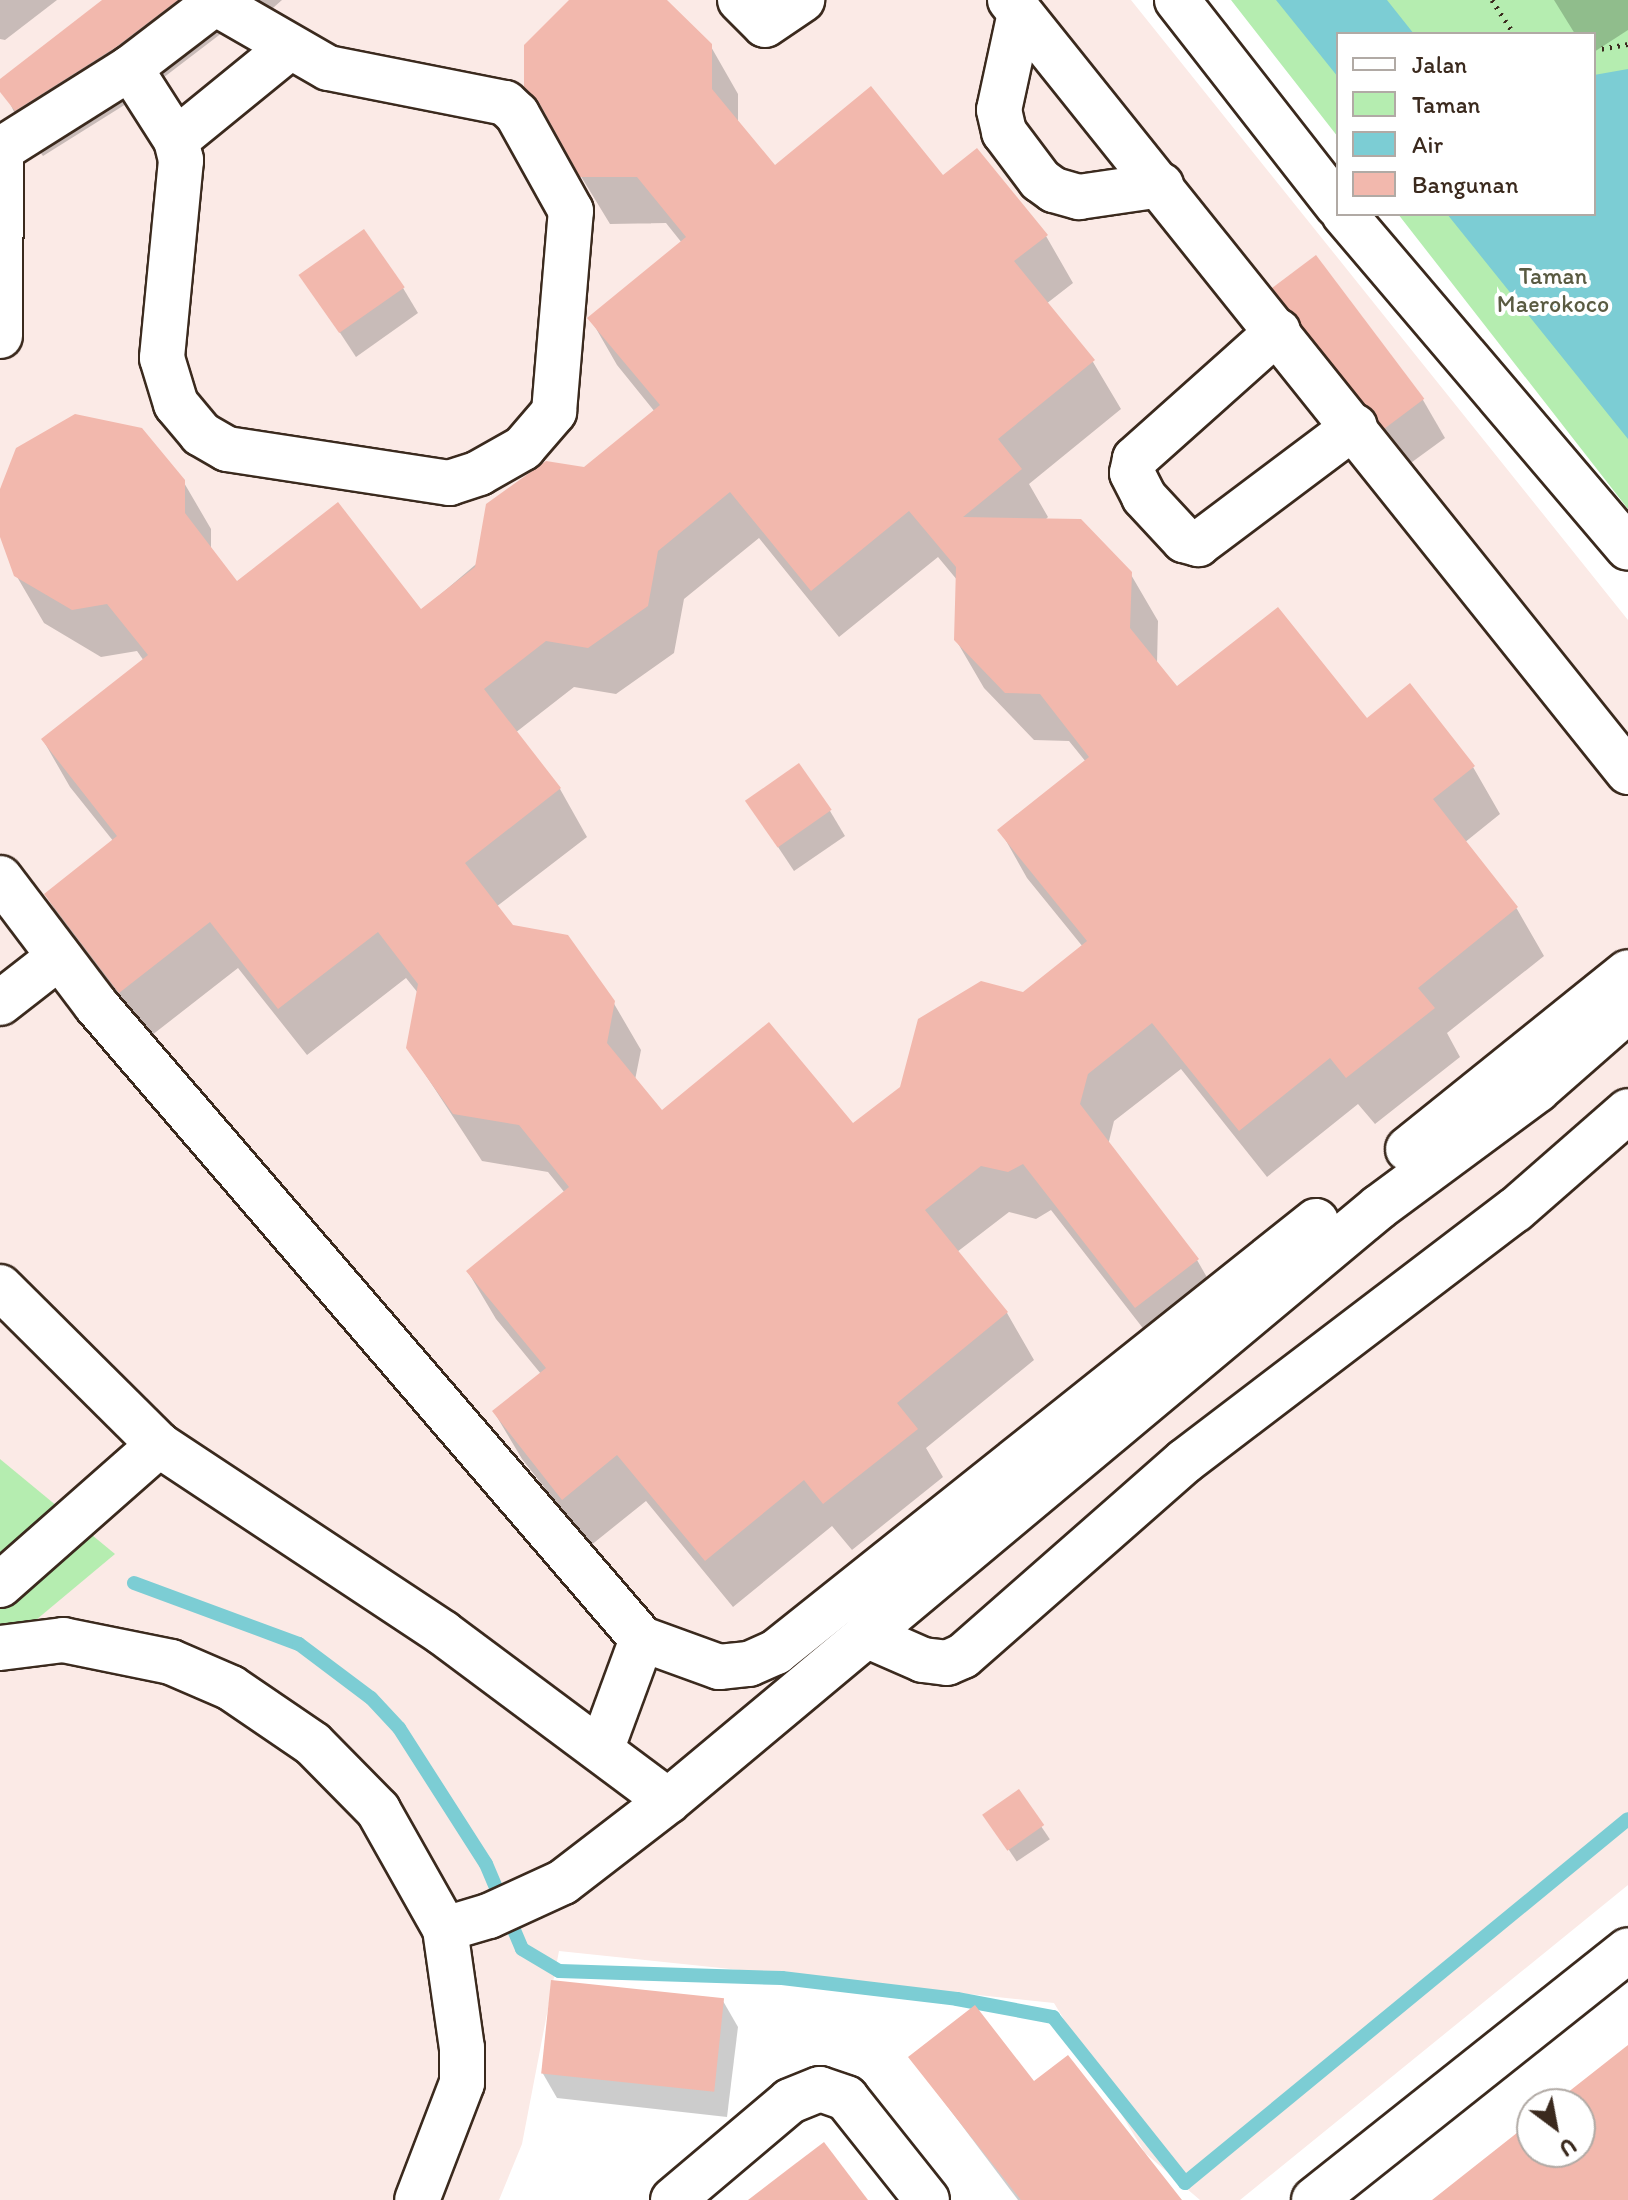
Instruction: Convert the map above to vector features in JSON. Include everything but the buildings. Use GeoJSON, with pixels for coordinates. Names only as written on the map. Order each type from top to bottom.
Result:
{"type":"FeatureCollection","features":[{"type":"Feature","properties":{"kind":"street"},"geometry":{"type":"LineString","coordinates":[[740,0],[765,25],[802,0]]}},
{"type":"Feature","properties":{"kind":"street"},"geometry":{"type":"LineString","coordinates":[[1177,0],[1336,203]]}},
{"type":"Feature","properties":{"kind":"street"},"geometry":{"type":"LineString","coordinates":[[0,336],[1,150],[130,68],[217,2],[289,48],[328,68],[505,103],[517,114],[564,191],[571,211],[554,412],[523,448],[479,473],[449,483],[227,449],[201,434],[176,404],[162,358],[182,173],[176,140],[130,68]]}},
{"type":"Feature","properties":{"kind":"street"},"geometry":{"type":"LineString","coordinates":[[1015,7],[999,110],[1004,132],[1040,180],[1054,190],[1079,197],[1161,185]]}},
{"type":"Feature","properties":{"kind":"street"},"geometry":{"type":"LineString","coordinates":[[1015,7],[1355,426],[1628,772]]}},
{"type":"Feature","properties":{"kind":"street"},"geometry":{"type":"LineString","coordinates":[[176,140],[289,48]]}},
{"type":"Feature","properties":{"kind":"street"},"geometry":{"type":"LineString","coordinates":[[1346,216],[1628,548]]}},
{"type":"Feature","properties":{"kind":"street"},"geometry":{"type":"LineString","coordinates":[[1278,331],[1135,459],[1132,473],[1144,497],[1184,540],[1198,544],[1355,426]]}},
{"type":"Feature","properties":{"kind":"street"},"geometry":{"type":"LineString","coordinates":[[0,878],[59,957],[642,1639],[719,1667],[749,1664],[776,1652],[1628,972]]}},
{"type":"Feature","properties":{"kind":"street"},"geometry":{"type":"LineString","coordinates":[[0,1003],[59,957]]}},
{"type":"Feature","properties":{"kind":"street"},"geometry":{"type":"LineString","coordinates":[[445,1929],[489,1916],[563,1882],[668,1801],[1379,1207],[1537,1090],[1628,1010]]}},
{"type":"Feature","properties":{"kind":"street"},"geometry":{"type":"LineString","coordinates":[[866,1635],[923,1660],[947,1663],[963,1656],[1185,1461],[1515,1210],[1628,1111]]}},
{"type":"Feature","properties":{"kind":"street"},"geometry":{"type":"LineString","coordinates":[[0,1287],[159,1445],[431,1625],[602,1748],[668,1801]]}},
{"type":"Feature","properties":{"kind":"street"},"geometry":{"type":"LineString","coordinates":[[0,1585],[159,1445]]}},
{"type":"Feature","properties":{"kind":"street"},"geometry":{"type":"LineString","coordinates":[[602,1748],[642,1639]]}},
{"type":"Feature","properties":{"kind":"street"},"geometry":{"type":"LineString","coordinates":[[0,1648],[63,1640],[171,1662],[231,1688],[313,1744],[378,1810],[445,1929],[462,2048],[462,2083],[417,2200]]}},
{"type":"Feature","properties":{"kind":"street"},"geometry":{"type":"LineString","coordinates":[[1314,2200],[1628,1950]]}},
{"type":"Feature","properties":{"kind":"street"},"geometry":{"type":"LineString","coordinates":[[673,2200],[790,2101],[820,2089],[846,2098],[927,2200]]}},
{"type":"Feature","properties":{"kind":"path"},"geometry":{"type":"LineString","coordinates":[[1492,0],[1513,32]]}},
{"type":"Feature","properties":{"kind":"path"},"geometry":{"type":"LineString","coordinates":[[1596,50],[1628,44]]}},
{"type":"Feature","properties":{"kind":"shaded area"},"geometry":{"type":"Polygon","coordinates":[[[0,0],[1131,0],[1628,620],[1628,1885],[1240,2200],[1200,2200],[1145,2153],[1054,2003],[559,1951],[522,2144],[499,2200],[0,2200],[0,0]]]}},
{"type":"Feature","properties":{"kind":"green space","name":"Taman Maerokoco"},"geometry":{"type":"Polygon","coordinates":[[[1231,0],[1628,0],[1628,509],[1400,216],[1596,216],[1596,32],[1336,32],[1336,134],[1231,0]]]}},
{"type":"Feature","properties":{"kind":"green space"},"geometry":{"type":"Polygon","coordinates":[[[0,1459],[115,1554],[0,1650],[0,1459]]]}},
{"type":"Feature","properties":{"kind":"water"},"geometry":{"type":"Polygon","coordinates":[[[1276,0],[1387,0],[1412,32],[1336,32],[1336,75],[1276,0]]]}},
{"type":"Feature","properties":{"kind":"water"},"geometry":{"type":"Polygon","coordinates":[[[1628,69],[1628,439],[1449,216],[1596,216],[1596,75],[1628,69]]]}},
{"type":"Feature","properties":{"kind":"waterway"},"geometry":{"type":"LineString","coordinates":[[134,1583],[299,1644],[371,1698],[399,1728],[486,1864],[522,1949],[559,1971],[782,1978],[957,1999],[1053,2017],[1185,2183],[1628,1819]]}}]}
